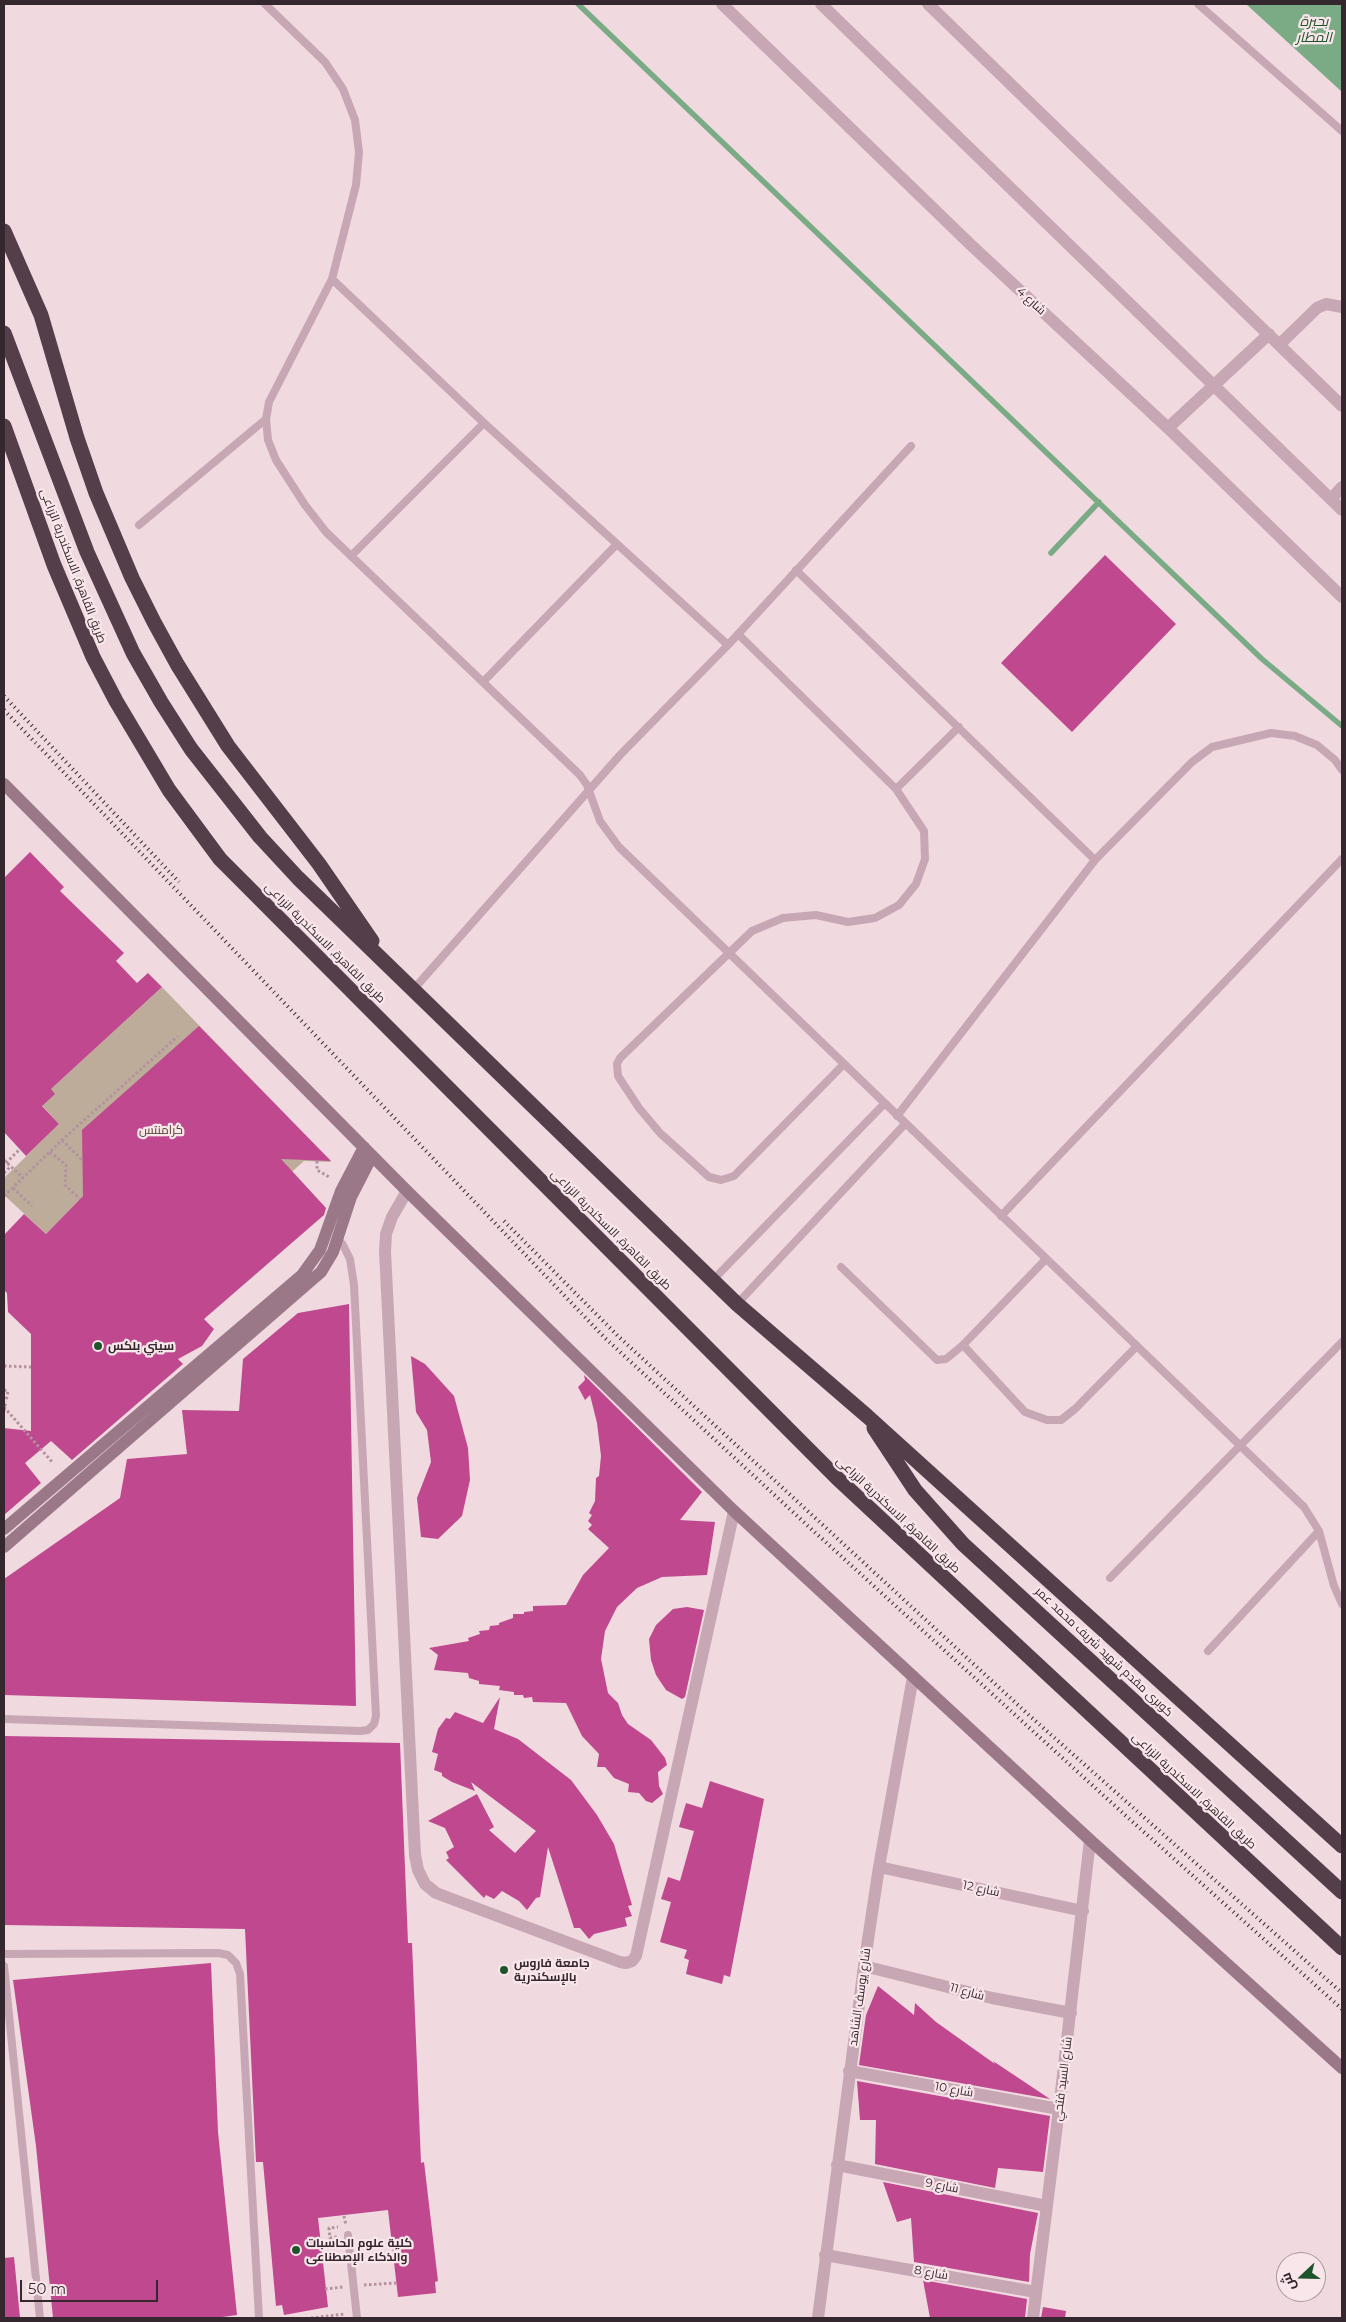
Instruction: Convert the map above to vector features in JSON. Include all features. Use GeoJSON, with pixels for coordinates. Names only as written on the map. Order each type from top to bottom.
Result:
{"type":"FeatureCollection","features":[{"type":"Feature","properties":{"kind":"highway"},"geometry":{"type":"LineString","coordinates":[[4,231],[41,315],[76,438],[96,493],[132,578],[177,664],[228,746],[319,864],[388,966]]}},
{"type":"Feature","properties":{"kind":"highway","name":"طريق القاهرة, الاسكندرية الزراعى"},"geometry":{"type":"LineString","coordinates":[[4,333],[90,560],[129,645],[161,702],[191,749],[260,837],[298,878],[737,1304],[867,1416],[1342,1846]]}},
{"type":"Feature","properties":{"kind":"highway","name":"طريق القاهرة, الاسكندرية الزراعى"},"geometry":{"type":"LineString","coordinates":[[4,426],[54,565],[93,657],[116,701],[169,790],[220,859],[837,1478],[1342,1948]]}},
{"type":"Feature","properties":{"kind":"highway","name":"كوبرى مقدم شهيد شريف محمد عمر"},"geometry":{"type":"LineString","coordinates":[[867,1416],[898,1467],[915,1490],[963,1544],[1342,1892]]}},
{"type":"Feature","properties":{"kind":"street","name":"شارع 4"},"geometry":{"type":"LineString","coordinates":[[722,4],[971,245],[1168,428],[1342,597]]}},
{"type":"Feature","properties":{"kind":"street"},"geometry":{"type":"LineString","coordinates":[[821,4],[1342,510]]}},
{"type":"Feature","properties":{"kind":"street"},"geometry":{"type":"LineString","coordinates":[[928,4],[1342,406]]}},
{"type":"Feature","properties":{"kind":"street"},"geometry":{"type":"LineString","coordinates":[[1280,344],[1317,308],[1334,304],[1342,307]]}},
{"type":"Feature","properties":{"kind":"street"},"geometry":{"type":"LineString","coordinates":[[1168,428],[1269,334]]}},
{"type":"Feature","properties":{"kind":"street"},"geometry":{"type":"LineString","coordinates":[[1331,499],[1342,487]]}},
{"type":"Feature","properties":{"kind":"street"},"geometry":{"type":"LineString","coordinates":[[4,784],[407,1191],[734,1511],[1090,1840],[1342,2068]]}},
{"type":"Feature","properties":{"kind":"street"},"geometry":{"type":"LineString","coordinates":[[4,1547],[74,1477],[289,1287],[312,1263],[320,1250],[345,1183],[368,1151]]}},
{"type":"Feature","properties":{"kind":"street"},"geometry":{"type":"LineString","coordinates":[[4,1529],[74,1477],[311,1282],[328,1262],[338,1239],[368,1151]]}},
{"type":"Feature","properties":{"kind":"street"},"geometry":{"type":"LineString","coordinates":[[407,1191],[392,1217],[386,1234],[385,1251],[415,1855],[418,1870],[425,1884],[436,1893],[620,1962],[632,1961],[638,1946],[734,1511]]}},
{"type":"Feature","properties":{"kind":"street","name":"شارع يوسف الشاهد"},"geometry":{"type":"LineString","coordinates":[[818,2318],[864,1966],[879,1866],[913,1677]]}},
{"type":"Feature","properties":{"kind":"street","name":"شارع السيد فتحي"},"geometry":{"type":"LineString","coordinates":[[1032,2318],[1071,2013],[1090,1840]]}},
{"type":"Feature","properties":{"kind":"street","name":"شارع 12"},"geometry":{"type":"LineString","coordinates":[[879,1866],[1083,1910]]}},
{"type":"Feature","properties":{"kind":"street","name":"شارع 11"},"geometry":{"type":"LineString","coordinates":[[864,1966],[992,1998],[1071,2013]]}},
{"type":"Feature","properties":{"kind":"street","name":"شارع 10"},"geometry":{"type":"LineString","coordinates":[[849,2071],[1059,2109]]}},
{"type":"Feature","properties":{"kind":"street","name":"شارع 9"},"geometry":{"type":"LineString","coordinates":[[837,2165],[1047,2206]]}},
{"type":"Feature","properties":{"kind":"street","name":"شارع 8"},"geometry":{"type":"LineString","coordinates":[[826,2255],[1036,2292]]}},
{"type":"Feature","properties":{"kind":"lane"},"geometry":{"type":"LineString","coordinates":[[265,4],[325,62],[343,89],[355,120],[360,152],[356,185],[332,280],[269,402],[266,419],[268,440],[276,460],[305,505],[326,532],[580,775],[600,822],[619,848],[1304,1507],[1319,1531],[1334,1586],[1342,1604]]}},
{"type":"Feature","properties":{"kind":"lane"},"geometry":{"type":"LineString","coordinates":[[1198,4],[1342,131]]}},
{"type":"Feature","properties":{"kind":"lane"},"geometry":{"type":"LineString","coordinates":[[332,280],[484,423],[728,645]]}},
{"type":"Feature","properties":{"kind":"lane"},"geometry":{"type":"LineString","coordinates":[[139,525],[266,419]]}},
{"type":"Feature","properties":{"kind":"lane"},"geometry":{"type":"LineString","coordinates":[[351,556],[484,423]]}},
{"type":"Feature","properties":{"kind":"lane"},"geometry":{"type":"LineString","coordinates":[[413,990],[656,717],[728,645],[911,446]]}},
{"type":"Feature","properties":{"kind":"lane"},"geometry":{"type":"LineString","coordinates":[[483,682],[617,544]]}},
{"type":"Feature","properties":{"kind":"lane"},"geometry":{"type":"LineString","coordinates":[[796,570],[1095,860]]}},
{"type":"Feature","properties":{"kind":"lane"},"geometry":{"type":"LineString","coordinates":[[738,634],[896,789],[924,832],[925,859],[916,884],[899,905],[875,918],[848,922],[816,915],[783,918],[752,931],[620,1058],[618,1064],[620,1081],[639,1108],[683,1156],[709,1177],[721,1180],[734,1176],[843,1065]]}},
{"type":"Feature","properties":{"kind":"lane"},"geometry":{"type":"LineString","coordinates":[[896,789],[959,727]]}},
{"type":"Feature","properties":{"kind":"lane"},"geometry":{"type":"LineString","coordinates":[[897,1116],[1095,860],[1192,762],[1212,747],[1271,733],[1295,736],[1317,745],[1335,760],[1342,770]]}},
{"type":"Feature","properties":{"kind":"lane"},"geometry":{"type":"LineString","coordinates":[[1001,1216],[1342,860]]}},
{"type":"Feature","properties":{"kind":"lane"},"geometry":{"type":"LineString","coordinates":[[712,1280],[884,1104]]}},
{"type":"Feature","properties":{"kind":"lane"},"geometry":{"type":"LineString","coordinates":[[737,1304],[906,1124]]}},
{"type":"Feature","properties":{"kind":"lane"},"geometry":{"type":"LineString","coordinates":[[4,1719],[360,1731],[368,1730],[374,1724],[376,1716],[354,1285],[350,1259],[338,1239],[328,1230]]}},
{"type":"Feature","properties":{"kind":"lane"},"geometry":{"type":"LineString","coordinates":[[841,1267],[936,1360],[946,1359],[964,1345],[1046,1259]]}},
{"type":"Feature","properties":{"kind":"lane"},"geometry":{"type":"LineString","coordinates":[[1110,1578],[1342,1342]]}},
{"type":"Feature","properties":{"kind":"lane"},"geometry":{"type":"LineString","coordinates":[[964,1345],[1026,1412],[1047,1420],[1061,1420],[1075,1409],[1137,1346]]}},
{"type":"Feature","properties":{"kind":"lane"},"geometry":{"type":"LineString","coordinates":[[1208,1651],[1319,1531]]}},
{"type":"Feature","properties":{"kind":"lane"},"geometry":{"type":"LineString","coordinates":[[4,1954],[218,1952],[228,1956],[236,1963],[240,1974],[259,2318]]}},
{"type":"Feature","properties":{"kind":"lane"},"geometry":{"type":"LineString","coordinates":[[4,1966],[40,2318]]}},
{"type":"Feature","properties":{"kind":"lane"},"geometry":{"type":"LineString","coordinates":[[348,2235],[357,2315]]}},
{"type":"Feature","properties":{"kind":"path"},"geometry":{"type":"LineString","coordinates":[[4,1196],[62,1140],[178,1036]]}},
{"type":"Feature","properties":{"kind":"path"},"geometry":{"type":"LineString","coordinates":[[62,1140],[83,1161]]}},
{"type":"Feature","properties":{"kind":"path"},"geometry":{"type":"LineString","coordinates":[[20,1149],[5,1161],[22,1178]]}},
{"type":"Feature","properties":{"kind":"path"},"geometry":{"type":"LineString","coordinates":[[50,1152],[66,1165],[65,1185],[80,1199]]}},
{"type":"Feature","properties":{"kind":"path"},"geometry":{"type":"LineString","coordinates":[[317,1161],[316,1165],[320,1173],[345,1183]]}},
{"type":"Feature","properties":{"kind":"path"},"geometry":{"type":"LineString","coordinates":[[4,1173],[10,1167]]}},
{"type":"Feature","properties":{"kind":"path"},"geometry":{"type":"LineString","coordinates":[[13,1188],[32,1206]]}},
{"type":"Feature","properties":{"kind":"path"},"geometry":{"type":"LineString","coordinates":[[4,1366],[31,1367]]}},
{"type":"Feature","properties":{"kind":"path"},"geometry":{"type":"LineString","coordinates":[[4,1390],[8,1391],[4,1411]]}},
{"type":"Feature","properties":{"kind":"path"},"geometry":{"type":"LineString","coordinates":[[4,1407],[53,1463]]}},
{"type":"Feature","properties":{"kind":"path"},"geometry":{"type":"LineString","coordinates":[[329,2228],[330,2235]]}},
{"type":"Feature","properties":{"kind":"path"},"geometry":{"type":"LineString","coordinates":[[311,2318],[357,2315]]}},
{"type":"Feature","properties":{"kind":"green space","name":"كرامنتس"},"geometry":{"type":"Polygon","coordinates":[[[162,987],[331,1162],[304,1161],[170,1280],[83,1196],[46,1234],[4,1195],[4,1178],[59,1124],[38,1101],[162,987]]]}},
{"type":"Feature","properties":{"kind":"water","name":"بحيرة المطار"},"geometry":{"type":"Polygon","coordinates":[[[1246,4],[1342,4],[1342,92],[1246,4]]]}},
{"type":"Feature","properties":{"kind":"building"},"geometry":{"type":"Polygon","coordinates":[[[1105,555],[1176,624],[1072,732],[1001,663],[1105,555]]]}},
{"type":"Feature","properties":{"kind":"building"},"geometry":{"type":"Polygon","coordinates":[[[30,852],[64,887],[60,891],[124,953],[116,961],[137,983],[148,973],[162,987],[51,1089],[55,1094],[42,1106],[59,1124],[26,1156],[4,1132],[4,878],[30,852]]]}},
{"type":"Feature","properties":{"kind":"building"},"geometry":{"type":"Polygon","coordinates":[[[199,1026],[331,1161],[281,1159],[326,1208],[324,1215],[204,1319],[214,1329],[202,1346],[178,1359],[183,1364],[72,1460],[51,1441],[25,1463],[41,1483],[4,1515],[4,1428],[31,1431],[31,1334],[8,1312],[7,1293],[4,1290],[4,1235],[24,1214],[46,1234],[83,1196],[82,1130],[199,1026]]]}},
{"type":"Feature","properties":{"kind":"building"},"geometry":{"type":"Polygon","coordinates":[[[349,1304],[356,1706],[4,1695],[4,1579],[120,1498],[127,1459],[187,1454],[182,1410],[239,1411],[243,1359],[298,1313],[349,1304]]]}},
{"type":"Feature","properties":{"kind":"building"},"geometry":{"type":"Polygon","coordinates":[[[411,1356],[425,1364],[454,1396],[468,1448],[470,1480],[462,1516],[438,1539],[421,1537],[417,1498],[431,1462],[427,1430],[416,1412],[411,1356]]]}},
{"type":"Feature","properties":{"kind":"building"},"geometry":{"type":"Polygon","coordinates":[[[584,1375],[702,1492],[680,1520],[715,1522],[707,1575],[662,1577],[637,1588],[617,1607],[605,1631],[601,1659],[608,1693],[618,1703],[622,1715],[628,1724],[651,1740],[665,1758],[667,1765],[658,1772],[659,1786],[663,1794],[652,1803],[646,1801],[639,1793],[628,1792],[629,1784],[614,1778],[605,1767],[597,1767],[599,1754],[582,1736],[566,1703],[533,1702],[532,1697],[524,1698],[523,1695],[514,1695],[514,1692],[499,1690],[500,1686],[479,1684],[479,1681],[469,1678],[468,1673],[434,1670],[438,1655],[429,1648],[469,1641],[468,1638],[480,1634],[479,1631],[489,1630],[490,1626],[499,1625],[499,1623],[513,1618],[513,1614],[524,1614],[524,1612],[533,1611],[533,1606],[566,1605],[583,1575],[609,1548],[588,1529],[592,1525],[588,1521],[592,1515],[589,1513],[595,1501],[596,1478],[599,1476],[601,1456],[597,1423],[590,1395],[585,1400],[578,1387],[585,1380],[584,1375]]]}},
{"type":"Feature","properties":{"kind":"building"},"geometry":{"type":"Polygon","coordinates":[[[687,1607],[704,1610],[685,1697],[682,1699],[666,1690],[656,1675],[651,1660],[649,1639],[656,1625],[673,1609],[687,1607]]]}},
{"type":"Feature","properties":{"kind":"building"},"geometry":{"type":"Polygon","coordinates":[[[500,1697],[494,1729],[518,1739],[571,1780],[597,1815],[614,1844],[632,1905],[628,1906],[632,1916],[625,1918],[627,1926],[594,1934],[589,1939],[580,1928],[574,1928],[548,1847],[540,1897],[536,1898],[527,1910],[519,1901],[502,1891],[494,1899],[486,1895],[484,1898],[446,1860],[449,1858],[446,1852],[454,1847],[445,1828],[428,1821],[477,1794],[494,1827],[489,1830],[515,1853],[536,1831],[471,1782],[475,1791],[452,1782],[442,1776],[442,1773],[434,1770],[438,1754],[432,1752],[438,1729],[446,1718],[450,1719],[455,1712],[483,1723],[500,1697]]]}},
{"type":"Feature","properties":{"kind":"building"},"geometry":{"type":"Polygon","coordinates":[[[4,1736],[400,1743],[408,1943],[412,1943],[421,2163],[424,2162],[438,2281],[435,2282],[436,2293],[398,2297],[388,2210],[318,2218],[328,2307],[284,2315],[282,2305],[276,2306],[263,2162],[256,2162],[245,1929],[4,1925],[4,1736]]]}},
{"type":"Feature","properties":{"kind":"building"},"geometry":{"type":"Polygon","coordinates":[[[710,1781],[764,1799],[730,1977],[724,1975],[722,1984],[686,1974],[689,1960],[684,1958],[687,1950],[660,1942],[671,1902],[661,1899],[668,1877],[680,1881],[694,1831],[679,1827],[686,1803],[702,1808],[710,1781]]]}},
{"type":"Feature","properties":{"kind":"building"},"geometry":{"type":"Polygon","coordinates":[[[211,1963],[218,2132],[237,2315],[215,2318],[53,2318],[36,2146],[13,1980],[211,1963]]]}},
{"type":"Feature","properties":{"kind":"building"},"geometry":{"type":"Polygon","coordinates":[[[878,1986],[914,2015],[915,2003],[936,2022],[995,2064],[993,2061],[1050,2099],[859,2065],[866,2015],[878,1986]]]}},
{"type":"Feature","properties":{"kind":"building"},"geometry":{"type":"Polygon","coordinates":[[[857,2081],[1050,2116],[1043,2172],[998,2168],[995,2188],[875,2164],[876,2120],[860,2120],[857,2081]]]}},
{"type":"Feature","properties":{"kind":"building"},"geometry":{"type":"Polygon","coordinates":[[[883,2182],[1038,2213],[1030,2254],[1029,2282],[914,2262],[911,2218],[897,2222],[883,2182]]]}},
{"type":"Feature","properties":{"kind":"building"},"geometry":{"type":"Polygon","coordinates":[[[14,2257],[20,2318],[4,2318],[4,2258],[14,2257]]]}},
{"type":"Feature","properties":{"kind":"building"},"geometry":{"type":"Polygon","coordinates":[[[923,2280],[1027,2299],[1025,2318],[930,2318],[923,2280]]]}},
{"type":"Feature","properties":{"kind":"building"},"geometry":{"type":"Polygon","coordinates":[[[1043,2307],[1066,2311],[1065,2318],[1041,2318],[1043,2307]]]}},
{"type":"Feature","properties":{"kind":"waterway"},"geometry":{"type":"LineString","coordinates":[[578,4],[1262,659],[1342,726]]}},
{"type":"Feature","properties":{"kind":"waterway"},"geometry":{"type":"LineString","coordinates":[[1051,553],[1099,502]]}},
{"type":"Feature","properties":{"kind":"railway"},"geometry":{"type":"LineString","coordinates":[[4,696],[179,882]]}},
{"type":"Feature","properties":{"kind":"railway"},"geometry":{"type":"LineString","coordinates":[[4,710],[605,1338],[1125,1815],[1342,2009]]}},
{"type":"Feature","properties":{"kind":"railway"},"geometry":{"type":"LineString","coordinates":[[504,1221],[618,1336],[1031,1717],[1342,1993]]}},
{"type":"Feature","properties":{"kind":"place","name":"سيني بلكس"},"geometry":{"type":"Point","coordinates":[98,1346]}},
{"type":"Feature","properties":{"kind":"place","name":"جامعة فاروس بالإسكندرية"},"geometry":{"type":"Point","coordinates":[504,1970]}},
{"type":"Feature","properties":{"kind":"place","name":"كلية علوم الحاسبات والذكاء الإصطناعى"},"geometry":{"type":"Point","coordinates":[296,2250]}}]}
